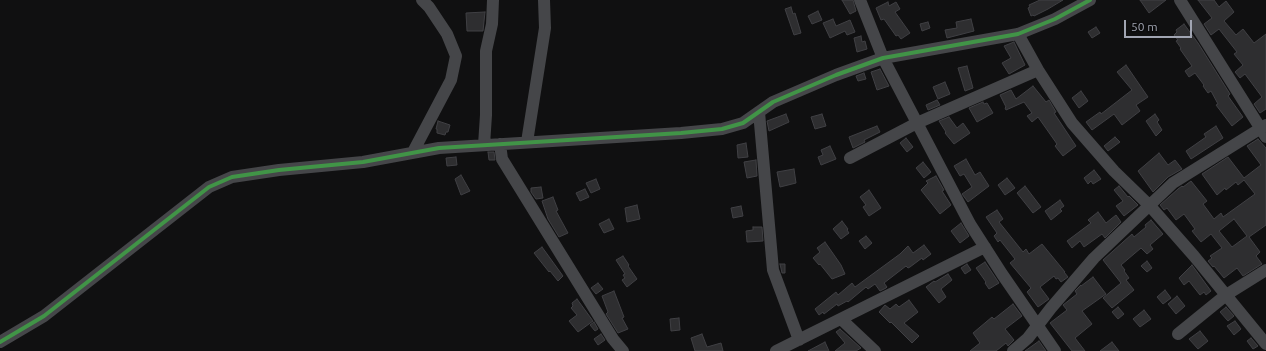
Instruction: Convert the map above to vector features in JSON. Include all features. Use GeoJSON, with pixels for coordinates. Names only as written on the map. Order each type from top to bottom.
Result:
{"type":"FeatureCollection","features":[{"type":"Feature","properties":{"kind":"street"},"geometry":{"type":"LineString","coordinates":[[412,152],[451,80],[456,56],[447,34],[429,7],[422,0]]}},
{"type":"Feature","properties":{"kind":"street"},"geometry":{"type":"LineString","coordinates":[[484,145],[486,115],[486,51],[492,24],[493,0]]}},
{"type":"Feature","properties":{"kind":"street"},"geometry":{"type":"LineString","coordinates":[[527,142],[545,28],[544,0]]}},
{"type":"Feature","properties":{"kind":"street"},"geometry":{"type":"LineString","coordinates":[[860,0],[883,58],[970,224],[1055,351]]}},
{"type":"Feature","properties":{"kind":"street"},"geometry":{"type":"LineString","coordinates":[[1013,351],[1028,338],[1051,308],[1094,258],[1173,183],[1264,130],[1180,0]]}},
{"type":"Feature","properties":{"kind":"street"},"geometry":{"type":"LineString","coordinates":[[0,342],[44,316],[209,187],[232,177],[279,170],[363,162],[439,148],[681,133],[722,129],[743,123],[773,102],[836,75],[883,58],[1018,34],[1055,19],[1088,1]]}},
{"type":"Feature","properties":{"kind":"street"},"geometry":{"type":"LineString","coordinates":[[1018,34],[1038,70],[1072,123],[1114,171],[1150,206],[1266,344]]}},
{"type":"Feature","properties":{"kind":"street"},"geometry":{"type":"LineString","coordinates":[[850,158],[917,123],[1038,70]]}},
{"type":"Feature","properties":{"kind":"street"},"geometry":{"type":"LineString","coordinates":[[759,112],[773,270],[799,340]]}},
{"type":"Feature","properties":{"kind":"street"},"geometry":{"type":"LineString","coordinates":[[500,144],[502,159],[613,339],[623,351]]}},
{"type":"Feature","properties":{"kind":"street"},"geometry":{"type":"LineString","coordinates":[[776,351],[985,247]]}},
{"type":"Feature","properties":{"kind":"street"},"geometry":{"type":"LineString","coordinates":[[1178,334],[1226,295],[1266,270]]}},
{"type":"Feature","properties":{"kind":"street"},"geometry":{"type":"LineString","coordinates":[[841,319],[875,351]]}},
{"type":"Feature","properties":{"kind":"building"},"geometry":{"type":"Polygon","coordinates":[[[842,0],[853,0],[856,11],[850,14],[842,0]]]}},
{"type":"Feature","properties":{"kind":"building"},"geometry":{"type":"Polygon","coordinates":[[[1040,0],[1063,0],[1034,16],[1031,16],[1028,8],[1030,7],[1029,5],[1040,0]]]}},
{"type":"Feature","properties":{"kind":"building"},"geometry":{"type":"Polygon","coordinates":[[[1140,0],[1166,0],[1149,13],[1140,0]]]}},
{"type":"Feature","properties":{"kind":"building"},"geometry":{"type":"Polygon","coordinates":[[[1198,0],[1214,0],[1219,7],[1226,1],[1234,12],[1224,21],[1236,35],[1243,29],[1254,43],[1266,34],[1266,109],[1260,113],[1254,104],[1262,97],[1245,74],[1240,78],[1235,72],[1243,65],[1234,54],[1237,52],[1219,29],[1211,35],[1204,24],[1212,18],[1198,0]]]}},
{"type":"Feature","properties":{"kind":"building"},"geometry":{"type":"Polygon","coordinates":[[[888,2],[889,6],[896,2],[900,9],[895,12],[910,33],[901,39],[898,35],[896,36],[884,19],[881,20],[876,8],[888,2]]]}},
{"type":"Feature","properties":{"kind":"building"},"geometry":{"type":"Polygon","coordinates":[[[791,7],[793,14],[795,13],[801,33],[794,35],[785,9],[791,7]]]}},
{"type":"Feature","properties":{"kind":"building"},"geometry":{"type":"Polygon","coordinates":[[[818,11],[822,20],[812,24],[808,16],[818,11]]]}},
{"type":"Feature","properties":{"kind":"building"},"geometry":{"type":"Polygon","coordinates":[[[485,12],[483,31],[467,31],[466,13],[485,12]]]}},
{"type":"Feature","properties":{"kind":"building"},"geometry":{"type":"Polygon","coordinates":[[[833,19],[836,26],[850,20],[855,32],[847,35],[845,31],[830,38],[823,23],[833,19]]]}},
{"type":"Feature","properties":{"kind":"building"},"geometry":{"type":"Polygon","coordinates":[[[971,19],[974,31],[947,38],[945,30],[957,28],[956,22],[971,19]]]}},
{"type":"Feature","properties":{"kind":"building"},"geometry":{"type":"Polygon","coordinates":[[[928,22],[930,28],[922,31],[920,24],[928,22]]]}},
{"type":"Feature","properties":{"kind":"building"},"geometry":{"type":"Polygon","coordinates":[[[1184,24],[1198,43],[1230,94],[1228,96],[1243,117],[1232,126],[1216,105],[1218,104],[1211,91],[1208,93],[1195,73],[1189,77],[1185,71],[1192,66],[1180,49],[1181,48],[1176,41],[1178,40],[1174,35],[1177,32],[1176,30],[1184,24]]]}},
{"type":"Feature","properties":{"kind":"building"},"geometry":{"type":"Polygon","coordinates":[[[1096,27],[1100,33],[1092,38],[1088,32],[1096,27]]]}},
{"type":"Feature","properties":{"kind":"building"},"geometry":{"type":"Polygon","coordinates":[[[861,36],[862,42],[865,41],[867,49],[857,52],[854,38],[861,36]]]}},
{"type":"Feature","properties":{"kind":"building"},"geometry":{"type":"Polygon","coordinates":[[[1014,42],[1025,65],[1009,74],[1002,63],[1011,58],[1004,46],[1014,42]]]}},
{"type":"Feature","properties":{"kind":"building"},"geometry":{"type":"Polygon","coordinates":[[[1126,65],[1148,97],[1136,105],[1140,111],[1122,125],[1114,114],[1092,130],[1086,122],[1100,112],[1101,114],[1132,90],[1117,72],[1126,65]]]}},
{"type":"Feature","properties":{"kind":"building"},"geometry":{"type":"Polygon","coordinates":[[[967,66],[973,88],[965,91],[958,68],[967,66]]]}},
{"type":"Feature","properties":{"kind":"building"},"geometry":{"type":"Polygon","coordinates":[[[880,69],[889,86],[877,90],[871,72],[880,69]]]}},
{"type":"Feature","properties":{"kind":"building"},"geometry":{"type":"Polygon","coordinates":[[[864,73],[866,79],[858,81],[856,76],[864,73]]]}},
{"type":"Feature","properties":{"kind":"building"},"geometry":{"type":"Polygon","coordinates":[[[945,82],[950,94],[938,99],[933,87],[945,82]]]}},
{"type":"Feature","properties":{"kind":"building"},"geometry":{"type":"Polygon","coordinates":[[[1033,86],[1046,102],[1049,100],[1056,112],[1054,113],[1076,146],[1063,156],[1055,146],[1057,144],[1038,117],[1032,122],[1027,116],[1032,113],[1024,102],[1006,110],[1005,108],[1006,107],[1000,95],[1011,90],[1016,99],[1033,86]]]}},
{"type":"Feature","properties":{"kind":"building"},"geometry":{"type":"Polygon","coordinates":[[[1081,91],[1088,101],[1079,108],[1072,98],[1081,91]]]}},
{"type":"Feature","properties":{"kind":"building"},"geometry":{"type":"Polygon","coordinates":[[[937,100],[940,105],[928,110],[926,105],[937,100]]]}},
{"type":"Feature","properties":{"kind":"building"},"geometry":{"type":"Polygon","coordinates":[[[983,102],[984,104],[987,103],[993,113],[977,122],[969,108],[983,102]]]}},
{"type":"Feature","properties":{"kind":"building"},"geometry":{"type":"Polygon","coordinates":[[[786,114],[789,122],[769,131],[767,121],[786,114]]]}},
{"type":"Feature","properties":{"kind":"building"},"geometry":{"type":"Polygon","coordinates":[[[822,114],[826,126],[815,129],[811,117],[822,114]]]}},
{"type":"Feature","properties":{"kind":"building"},"geometry":{"type":"Polygon","coordinates":[[[1155,114],[1159,120],[1157,122],[1162,130],[1156,136],[1146,121],[1155,114]]]}},
{"type":"Feature","properties":{"kind":"building"},"geometry":{"type":"Polygon","coordinates":[[[949,117],[957,128],[963,123],[970,133],[954,144],[945,133],[946,132],[939,121],[949,117]]]}},
{"type":"Feature","properties":{"kind":"building"},"geometry":{"type":"Polygon","coordinates":[[[438,121],[450,125],[448,132],[446,132],[445,135],[437,133],[436,129],[438,121]]]}},
{"type":"Feature","properties":{"kind":"building"},"geometry":{"type":"Polygon","coordinates":[[[877,126],[880,132],[864,140],[865,142],[853,148],[849,137],[877,126]]]}},
{"type":"Feature","properties":{"kind":"building"},"geometry":{"type":"Polygon","coordinates":[[[1216,126],[1223,138],[1191,159],[1186,151],[1206,137],[1204,134],[1216,126]]]}},
{"type":"Feature","properties":{"kind":"building"},"geometry":{"type":"Polygon","coordinates":[[[1115,137],[1120,142],[1108,151],[1104,146],[1115,137]]]}},
{"type":"Feature","properties":{"kind":"building"},"geometry":{"type":"Polygon","coordinates":[[[906,138],[913,147],[907,152],[900,143],[906,138]]]}},
{"type":"Feature","properties":{"kind":"building"},"geometry":{"type":"Polygon","coordinates":[[[1258,139],[1266,148],[1266,225],[1249,237],[1260,252],[1256,256],[1262,264],[1243,276],[1237,268],[1224,278],[1208,261],[1212,258],[1210,256],[1222,248],[1211,234],[1201,242],[1192,231],[1195,229],[1184,214],[1176,220],[1167,208],[1164,210],[1160,205],[1178,189],[1191,181],[1207,201],[1203,204],[1214,219],[1221,213],[1223,217],[1255,194],[1244,180],[1238,185],[1236,182],[1226,190],[1225,188],[1217,195],[1202,174],[1228,157],[1244,178],[1261,165],[1247,146],[1258,139]],[[1234,219],[1219,231],[1232,247],[1247,236],[1234,219]]]}},
{"type":"Feature","properties":{"kind":"building"},"geometry":{"type":"Polygon","coordinates":[[[746,143],[748,157],[738,158],[737,145],[746,143]]]}},
{"type":"Feature","properties":{"kind":"building"},"geometry":{"type":"Polygon","coordinates":[[[830,146],[836,159],[821,165],[818,157],[823,155],[821,150],[830,146]]]}},
{"type":"Feature","properties":{"kind":"building"},"geometry":{"type":"Polygon","coordinates":[[[488,152],[494,152],[495,160],[489,160],[488,152]]]}},
{"type":"Feature","properties":{"kind":"building"},"geometry":{"type":"Polygon","coordinates":[[[1159,153],[1168,165],[1175,160],[1182,169],[1168,177],[1153,192],[1138,171],[1159,153]]]}},
{"type":"Feature","properties":{"kind":"building"},"geometry":{"type":"Polygon","coordinates":[[[456,157],[457,165],[447,166],[446,158],[456,157]]]}},
{"type":"Feature","properties":{"kind":"building"},"geometry":{"type":"Polygon","coordinates":[[[966,159],[975,175],[980,172],[989,186],[968,202],[962,194],[972,187],[964,174],[960,176],[954,166],[966,159]]]}},
{"type":"Feature","properties":{"kind":"building"},"geometry":{"type":"Polygon","coordinates":[[[756,160],[757,176],[747,178],[744,162],[756,160]]]}},
{"type":"Feature","properties":{"kind":"building"},"geometry":{"type":"Polygon","coordinates":[[[923,162],[931,172],[924,178],[916,168],[923,162]]]}},
{"type":"Feature","properties":{"kind":"building"},"geometry":{"type":"Polygon","coordinates":[[[794,169],[796,183],[780,187],[777,172],[794,169]]]}},
{"type":"Feature","properties":{"kind":"building"},"geometry":{"type":"Polygon","coordinates":[[[1094,170],[1101,179],[1093,184],[1091,181],[1088,184],[1084,178],[1094,170]]]}},
{"type":"Feature","properties":{"kind":"building"},"geometry":{"type":"Polygon","coordinates":[[[461,175],[470,191],[461,195],[455,179],[461,175]]]}},
{"type":"Feature","properties":{"kind":"building"},"geometry":{"type":"Polygon","coordinates":[[[936,176],[944,190],[942,191],[951,205],[940,214],[921,190],[928,183],[926,181],[936,176]]]}},
{"type":"Feature","properties":{"kind":"building"},"geometry":{"type":"Polygon","coordinates":[[[1007,178],[1015,188],[1005,195],[998,185],[1007,178]]]}},
{"type":"Feature","properties":{"kind":"building"},"geometry":{"type":"Polygon","coordinates":[[[596,179],[600,189],[591,193],[586,183],[596,179]]]}},
{"type":"Feature","properties":{"kind":"building"},"geometry":{"type":"Polygon","coordinates":[[[1025,186],[1041,207],[1033,213],[1017,193],[1025,186]]]}},
{"type":"Feature","properties":{"kind":"building"},"geometry":{"type":"Polygon","coordinates":[[[1119,186],[1128,197],[1129,196],[1138,205],[1124,216],[1116,206],[1123,201],[1114,190],[1119,186]]]}},
{"type":"Feature","properties":{"kind":"building"},"geometry":{"type":"Polygon","coordinates":[[[541,187],[543,198],[536,199],[531,192],[531,188],[541,187]]]}},
{"type":"Feature","properties":{"kind":"building"},"geometry":{"type":"Polygon","coordinates":[[[585,189],[589,197],[580,201],[576,193],[585,189]]]}},
{"type":"Feature","properties":{"kind":"building"},"geometry":{"type":"Polygon","coordinates":[[[869,190],[881,208],[869,216],[863,207],[866,205],[860,197],[869,190]]]}},
{"type":"Feature","properties":{"kind":"building"},"geometry":{"type":"Polygon","coordinates":[[[553,197],[558,210],[556,211],[568,233],[559,237],[548,219],[542,201],[553,197]]]}},
{"type":"Feature","properties":{"kind":"building"},"geometry":{"type":"Polygon","coordinates":[[[1060,200],[1064,206],[1060,209],[1062,211],[1051,220],[1045,211],[1060,200]]]}},
{"type":"Feature","properties":{"kind":"building"},"geometry":{"type":"Polygon","coordinates":[[[637,205],[640,219],[627,222],[625,208],[637,205]]]}},
{"type":"Feature","properties":{"kind":"building"},"geometry":{"type":"Polygon","coordinates":[[[741,206],[743,216],[733,218],[731,208],[741,206]]]}},
{"type":"Feature","properties":{"kind":"building"},"geometry":{"type":"Polygon","coordinates":[[[997,210],[1003,219],[999,222],[1023,252],[1026,249],[1029,254],[1042,244],[1068,277],[1061,282],[1054,276],[1040,287],[1049,299],[1038,307],[1027,292],[1031,288],[1010,263],[1015,259],[1000,240],[998,242],[994,236],[997,233],[986,217],[997,210]]]}},
{"type":"Feature","properties":{"kind":"building"},"geometry":{"type":"Polygon","coordinates":[[[1098,212],[1106,223],[1116,215],[1121,222],[1105,238],[1102,234],[1084,247],[1080,241],[1072,248],[1067,241],[1091,223],[1088,220],[1098,212]]]}},
{"type":"Feature","properties":{"kind":"building"},"geometry":{"type":"Polygon","coordinates":[[[609,219],[614,229],[604,233],[599,224],[609,219]]]}},
{"type":"Feature","properties":{"kind":"building"},"geometry":{"type":"Polygon","coordinates":[[[1151,220],[1163,234],[1150,245],[1153,249],[1147,254],[1141,248],[1121,265],[1129,278],[1126,280],[1134,290],[1112,308],[1103,298],[1121,283],[1103,260],[1132,234],[1134,237],[1146,227],[1145,225],[1151,220]]]}},
{"type":"Feature","properties":{"kind":"building"},"geometry":{"type":"Polygon","coordinates":[[[842,221],[849,233],[841,239],[833,229],[842,221]]]}},
{"type":"Feature","properties":{"kind":"building"},"geometry":{"type":"Polygon","coordinates":[[[961,223],[969,236],[960,243],[951,231],[961,223]]]}},
{"type":"Feature","properties":{"kind":"building"},"geometry":{"type":"Polygon","coordinates":[[[753,227],[762,227],[763,241],[747,242],[746,231],[753,230],[753,227]]]}},
{"type":"Feature","properties":{"kind":"building"},"geometry":{"type":"Polygon","coordinates":[[[866,236],[872,243],[865,249],[859,241],[866,236]]]}},
{"type":"Feature","properties":{"kind":"building"},"geometry":{"type":"Polygon","coordinates":[[[825,242],[841,265],[845,274],[832,279],[813,258],[820,252],[817,248],[825,242]]]}},
{"type":"Feature","properties":{"kind":"building"},"geometry":{"type":"Polygon","coordinates":[[[924,245],[931,254],[923,260],[922,258],[908,268],[906,266],[884,283],[887,287],[886,288],[880,291],[875,284],[868,289],[866,287],[848,302],[847,301],[838,306],[837,304],[824,314],[823,312],[819,315],[815,309],[836,292],[838,295],[852,283],[855,287],[900,254],[908,246],[913,253],[924,245]]]}},
{"type":"Feature","properties":{"kind":"building"},"geometry":{"type":"Polygon","coordinates":[[[542,247],[563,276],[558,281],[534,253],[542,247]]]}},
{"type":"Feature","properties":{"kind":"building"},"geometry":{"type":"Polygon","coordinates":[[[623,256],[637,279],[627,287],[622,280],[625,278],[623,275],[625,274],[616,260],[623,256]]]}},
{"type":"Feature","properties":{"kind":"building"},"geometry":{"type":"Polygon","coordinates":[[[1147,261],[1152,268],[1147,272],[1141,266],[1147,261]]]}},
{"type":"Feature","properties":{"kind":"building"},"geometry":{"type":"Polygon","coordinates":[[[985,262],[999,283],[989,289],[976,268],[985,262]]]}},
{"type":"Feature","properties":{"kind":"building"},"geometry":{"type":"Polygon","coordinates":[[[780,264],[785,264],[785,273],[782,273],[780,264]]]}},
{"type":"Feature","properties":{"kind":"building"},"geometry":{"type":"Polygon","coordinates":[[[967,264],[971,270],[965,274],[961,268],[967,264]]]}},
{"type":"Feature","properties":{"kind":"building"},"geometry":{"type":"Polygon","coordinates":[[[1192,265],[1211,291],[1206,295],[1204,292],[1200,295],[1189,281],[1184,285],[1179,278],[1192,265]]]}},
{"type":"Feature","properties":{"kind":"building"},"geometry":{"type":"Polygon","coordinates":[[[948,274],[952,280],[941,289],[946,297],[939,303],[926,287],[948,274]]]}},
{"type":"Feature","properties":{"kind":"building"},"geometry":{"type":"Polygon","coordinates":[[[1093,277],[1106,294],[1082,311],[1092,324],[1075,338],[1085,351],[1072,351],[1050,323],[1067,310],[1063,305],[1077,294],[1075,291],[1093,277]]]}},
{"type":"Feature","properties":{"kind":"building"},"geometry":{"type":"Polygon","coordinates":[[[598,283],[603,289],[596,294],[591,288],[598,283]]]}},
{"type":"Feature","properties":{"kind":"building"},"geometry":{"type":"Polygon","coordinates":[[[1165,290],[1171,298],[1163,304],[1157,297],[1165,290]]]}},
{"type":"Feature","properties":{"kind":"building"},"geometry":{"type":"Polygon","coordinates":[[[614,291],[624,317],[622,318],[628,329],[618,333],[606,314],[608,312],[602,296],[614,291]]]}},
{"type":"Feature","properties":{"kind":"building"},"geometry":{"type":"Polygon","coordinates":[[[1177,296],[1185,306],[1176,314],[1168,304],[1177,296]]]}},
{"type":"Feature","properties":{"kind":"building"},"geometry":{"type":"Polygon","coordinates":[[[577,299],[593,321],[578,332],[569,321],[577,315],[571,308],[573,306],[572,303],[577,299]]]}},
{"type":"Feature","properties":{"kind":"building"},"geometry":{"type":"Polygon","coordinates":[[[909,300],[918,312],[904,323],[919,336],[912,343],[879,312],[885,305],[890,309],[896,304],[899,307],[909,300]]]}},
{"type":"Feature","properties":{"kind":"building"},"geometry":{"type":"Polygon","coordinates":[[[1013,304],[1022,316],[1005,329],[1014,340],[1008,346],[1006,343],[996,351],[970,351],[980,343],[973,333],[992,317],[994,319],[1013,304]]]}},
{"type":"Feature","properties":{"kind":"building"},"geometry":{"type":"Polygon","coordinates":[[[1118,307],[1124,314],[1118,319],[1112,312],[1118,307]]]}},
{"type":"Feature","properties":{"kind":"building"},"geometry":{"type":"Polygon","coordinates":[[[1226,307],[1234,316],[1228,321],[1220,312],[1226,307]]]}},
{"type":"Feature","properties":{"kind":"building"},"geometry":{"type":"Polygon","coordinates":[[[1144,310],[1151,319],[1140,327],[1133,319],[1144,310]]]}},
{"type":"Feature","properties":{"kind":"building"},"geometry":{"type":"Polygon","coordinates":[[[679,318],[680,330],[671,331],[670,319],[679,318]]]}},
{"type":"Feature","properties":{"kind":"building"},"geometry":{"type":"Polygon","coordinates":[[[1235,321],[1241,329],[1234,335],[1227,326],[1235,321]]]}},
{"type":"Feature","properties":{"kind":"building"},"geometry":{"type":"Polygon","coordinates":[[[594,322],[598,329],[595,331],[590,325],[594,322]]]}},
{"type":"Feature","properties":{"kind":"building"},"geometry":{"type":"Polygon","coordinates":[[[840,329],[861,348],[856,351],[835,351],[845,343],[836,332],[840,329]]]}},
{"type":"Feature","properties":{"kind":"building"},"geometry":{"type":"Polygon","coordinates":[[[1200,331],[1208,341],[1198,349],[1189,339],[1200,331]]]}},
{"type":"Feature","properties":{"kind":"building"},"geometry":{"type":"Polygon","coordinates":[[[601,334],[605,340],[598,345],[594,339],[601,334]]]}},
{"type":"Feature","properties":{"kind":"building"},"geometry":{"type":"Polygon","coordinates":[[[702,334],[707,347],[721,343],[723,351],[695,351],[691,338],[702,334]]]}},
{"type":"Feature","properties":{"kind":"building"},"geometry":{"type":"Polygon","coordinates":[[[1251,338],[1258,346],[1253,349],[1247,341],[1251,338]]]}},
{"type":"Feature","properties":{"kind":"building"},"geometry":{"type":"Polygon","coordinates":[[[1039,341],[1046,351],[1025,351],[1039,341]]]}},
{"type":"Feature","properties":{"kind":"building"},"geometry":{"type":"Polygon","coordinates":[[[825,342],[829,351],[808,351],[825,342]]]}},
{"type":"Feature","properties":{"kind":"building"},"geometry":{"type":"Polygon","coordinates":[[[1112,342],[1119,351],[1100,351],[1112,342]]]}},
{"type":"Feature","properties":{"kind":"cycle path"},"geometry":{"type":"LineString","coordinates":[[0,342],[44,316],[209,187],[232,177],[279,170],[363,162],[439,148],[681,133],[722,129],[743,123],[773,102],[836,75],[883,58],[1018,34],[1055,19],[1090,0]]}}]}
